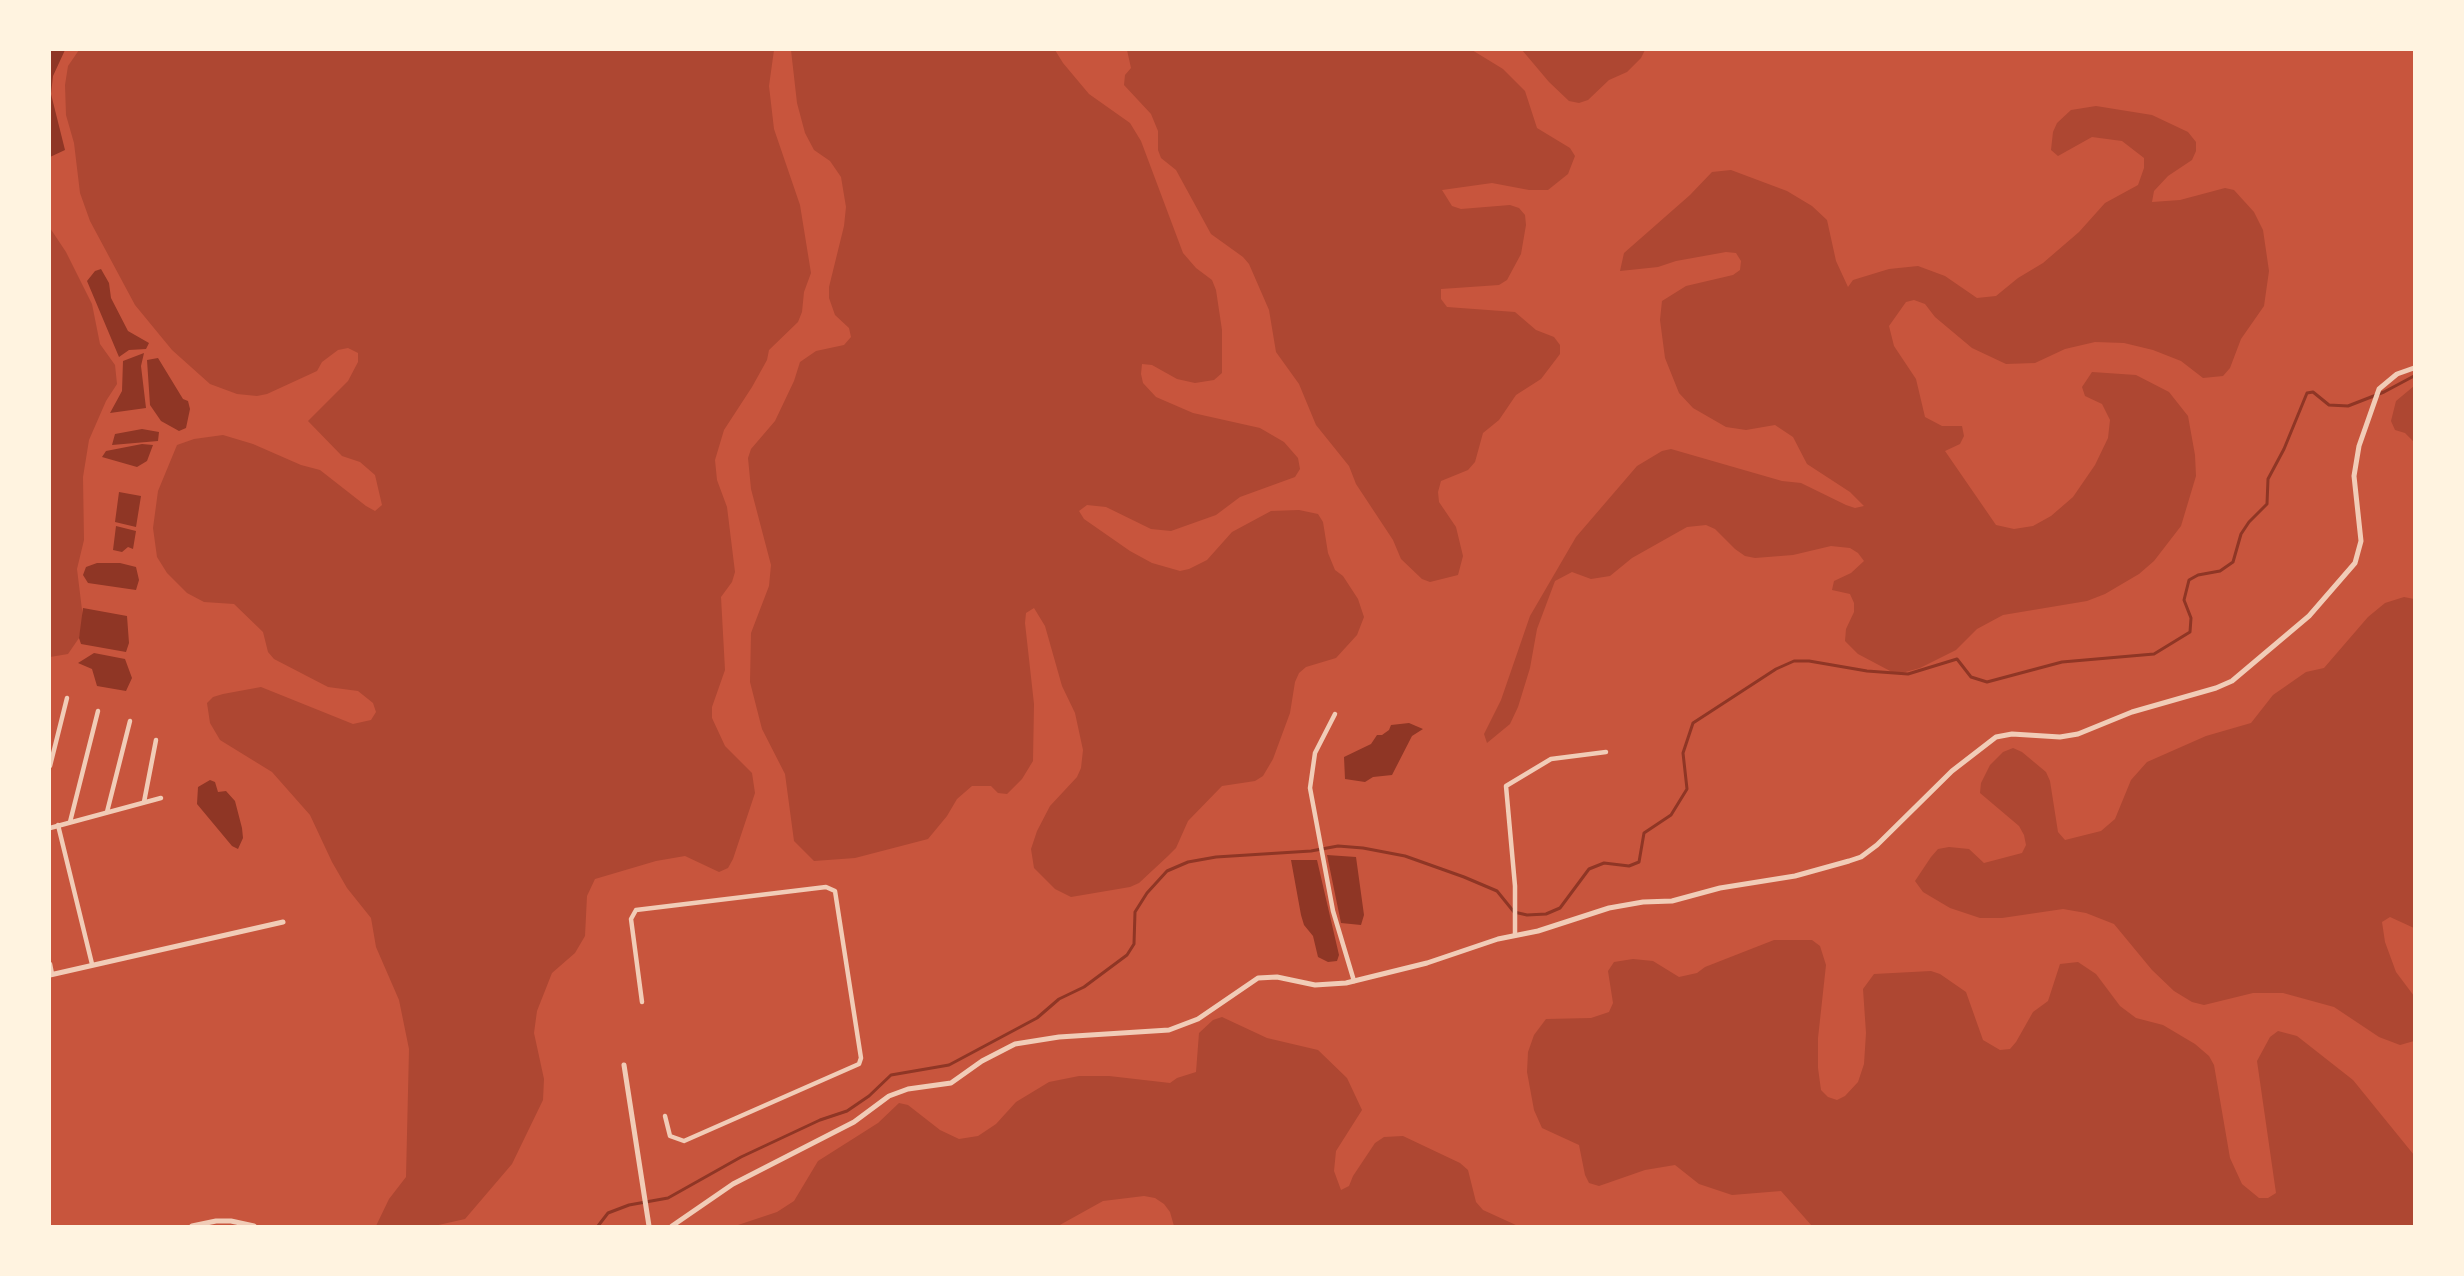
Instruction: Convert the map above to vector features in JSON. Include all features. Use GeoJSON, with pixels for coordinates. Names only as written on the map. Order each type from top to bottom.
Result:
{"type":"FeatureCollection","features":[{"type":"Feature","properties":{"kind":"street"},"geometry":{"type":"LineString","coordinates":[[672,1227],[733,1184],[854,1122],[897,1091],[951,1083],[982,1061],[1015,1044],[1059,1037],[1152,1033],[1176,1028],[1215,1009],[1258,978],[1276,977],[1324,986],[1354,981],[1426,963],[1619,906],[1672,902],[1720,888],[1796,876],[1861,857],[1877,845],[1952,771],[1996,737],[2012,734],[2060,737],[2078,734],[2132,712],[2216,688],[2232,681],[2309,616],[2355,563],[2361,541],[2354,476],[2359,446],[2379,389],[2397,374],[2415,368]]}},
{"type":"Feature","properties":{"kind":"street"},"geometry":{"type":"LineString","coordinates":[[50,766],[67,698]]}},
{"type":"Feature","properties":{"kind":"street"},"geometry":{"type":"LineString","coordinates":[[70,822],[98,711]]}},
{"type":"Feature","properties":{"kind":"street"},"geometry":{"type":"LineString","coordinates":[[1335,714],[1315,753],[1310,788],[1333,911],[1354,981]]}},
{"type":"Feature","properties":{"kind":"street"},"geometry":{"type":"LineString","coordinates":[[107,812],[130,721]]}},
{"type":"Feature","properties":{"kind":"street"},"geometry":{"type":"LineString","coordinates":[[144,802],[156,740]]}},
{"type":"Feature","properties":{"kind":"street"},"geometry":{"type":"LineString","coordinates":[[1515,935],[1515,886],[1506,786],[1551,759],[1606,752]]}},
{"type":"Feature","properties":{"kind":"street"},"geometry":{"type":"LineString","coordinates":[[50,828],[161,798]]}},
{"type":"Feature","properties":{"kind":"street"},"geometry":{"type":"LineString","coordinates":[[58,825],[92,964]]}},
{"type":"Feature","properties":{"kind":"street"},"geometry":{"type":"LineString","coordinates":[[642,1002],[631,919],[636,910],[826,887],[835,891],[861,1058],[859,1064],[684,1141],[670,1137],[665,1116]]}},
{"type":"Feature","properties":{"kind":"street"},"geometry":{"type":"LineString","coordinates":[[50,964],[51,974],[283,922]]}},
{"type":"Feature","properties":{"kind":"street"},"geometry":{"type":"LineString","coordinates":[[624,1065],[649,1227]]}},
{"type":"Feature","properties":{"kind":"street"},"geometry":{"type":"LineString","coordinates":[[192,1227],[216,1221],[231,1221],[254,1227]]}},
{"type":"Feature","properties":{"kind":"shaded area"},"geometry":{"type":"Polygon","coordinates":[[[50,50],[65,50],[53,76],[51,94],[65,150],[50,157],[50,50]]]}},
{"type":"Feature","properties":{"kind":"shaded area"},"geometry":{"type":"Polygon","coordinates":[[[79,50],[774,50],[769,86],[774,129],[800,205],[811,273],[804,292],[802,312],[798,322],[769,350],[767,360],[752,387],[724,430],[715,460],[717,480],[727,507],[735,572],[732,582],[721,597],[725,670],[712,707],[712,718],[725,746],[752,773],[755,793],[728,868],[719,872],[685,856],[656,861],[595,879],[587,896],[585,936],[575,953],[552,973],[537,1011],[534,1033],[544,1079],[543,1100],[512,1164],[465,1219],[434,1226],[376,1226],[389,1199],[406,1177],[409,1049],[399,1000],[376,947],[371,918],[347,888],[310,815],[272,772],[220,740],[210,723],[207,703],[213,697],[223,694],[261,687],[353,724],[371,720],[376,712],[373,703],[358,691],[328,687],[274,659],[268,652],[263,632],[234,604],[204,602],[187,593],[167,573],[157,557],[153,528],[158,491],[177,445],[194,439],[223,435],[320,470],[375,511],[382,505],[375,475],[360,462],[342,456],[308,421],[348,381],[358,362],[358,353],[348,348],[338,350],[322,362],[317,371],[267,394],[257,396],[237,394],[210,384],[172,350],[135,305],[90,221],[80,193],[74,143],[66,115],[65,85],[68,66],[79,50]]]}},
{"type":"Feature","properties":{"kind":"shaded area"},"geometry":{"type":"Polygon","coordinates":[[[791,50],[1055,50],[1089,94],[1130,123],[1141,141],[1183,253],[1196,268],[1212,280],[1216,290],[1222,330],[1222,373],[1214,380],[1195,383],[1177,379],[1152,365],[1142,364],[1143,383],[1156,397],[1193,413],[1260,428],[1284,442],[1298,458],[1300,469],[1295,477],[1240,497],[1216,515],[1171,531],[1151,529],[1106,507],[1087,505],[1079,511],[1084,519],[1130,551],[1152,563],[1180,571],[1207,560],[1232,532],[1271,511],[1299,510],[1318,514],[1323,522],[1328,553],[1335,570],[1343,576],[1358,599],[1364,617],[1357,635],[1336,658],[1306,667],[1299,673],[1295,682],[1290,713],[1273,759],[1263,776],[1255,781],[1222,786],[1188,821],[1176,848],[1139,883],[1130,887],[1071,897],[1055,889],[1034,868],[1031,849],[1037,831],[1050,806],[1077,777],[1081,768],[1083,750],[1075,713],[1062,686],[1045,626],[1034,608],[1026,613],[1025,623],[1034,704],[1033,761],[1022,779],[1007,794],[998,793],[991,786],[972,786],[957,799],[947,816],[928,839],[855,858],[814,861],[794,841],[785,774],[762,729],[750,682],[751,633],[769,586],[771,565],[751,489],[748,458],[751,449],[775,421],[794,381],[800,362],[816,351],[844,345],[851,337],[849,328],[835,315],[829,298],[829,287],[844,226],[846,207],[841,177],[830,161],[814,150],[805,133],[797,103],[791,50]]]}},
{"type":"Feature","properties":{"kind":"shaded area"},"geometry":{"type":"Polygon","coordinates":[[[1127,50],[1472,50],[1503,69],[1525,91],[1537,128],[1570,148],[1575,156],[1568,174],[1548,190],[1529,190],[1492,183],[1442,190],[1452,206],[1461,209],[1510,205],[1519,208],[1525,215],[1526,225],[1521,254],[1507,280],[1499,285],[1441,289],[1441,299],[1447,307],[1515,312],[1536,330],[1554,337],[1560,345],[1560,354],[1541,379],[1516,395],[1499,420],[1483,433],[1475,462],[1468,470],[1441,481],[1438,492],[1439,502],[1456,527],[1463,556],[1458,575],[1430,582],[1422,579],[1401,559],[1393,540],[1356,484],[1349,466],[1316,425],[1299,384],[1276,352],[1269,310],[1249,264],[1211,234],[1176,170],[1161,158],[1158,150],[1158,131],[1151,114],[1124,85],[1125,75],[1131,68],[1127,50]]]}},
{"type":"Feature","properties":{"kind":"shaded area"},"geometry":{"type":"Polygon","coordinates":[[[1522,50],[1645,50],[1641,58],[1627,72],[1609,80],[1588,100],[1579,103],[1569,101],[1549,82],[1522,50]]]}},
{"type":"Feature","properties":{"kind":"shaded area"},"geometry":{"type":"Polygon","coordinates":[[[2096,106],[2152,115],[2188,132],[2196,142],[2196,151],[2192,160],[2168,176],[2154,191],[2152,202],[2180,200],[2225,188],[2234,190],[2254,212],[2263,230],[2269,271],[2264,306],[2241,339],[2230,368],[2223,376],[2203,378],[2181,361],[2153,350],[2124,343],[2095,342],[2065,349],[2035,363],[2006,364],[1972,348],[1935,317],[1925,304],[1914,300],[1906,302],[1889,326],[1894,346],[1916,379],[1925,417],[1942,426],[1962,426],[1964,436],[1960,444],[1945,451],[1996,525],[2014,529],[2033,526],[2051,516],[2073,497],[2095,465],[2108,438],[2110,420],[2102,404],[2085,396],[2082,387],[2092,372],[2136,375],[2169,392],[2188,416],[2196,476],[2181,526],[2154,561],[2139,574],[2105,594],[2087,601],[2003,615],[1977,629],[1956,650],[1920,668],[1902,673],[1892,672],[1858,654],[1845,641],[1846,629],[1854,612],[1854,603],[1850,594],[1832,590],[1834,581],[1851,573],[1864,561],[1858,553],[1850,548],[1831,546],[1793,555],[1755,558],[1745,556],[1735,549],[1715,529],[1706,525],[1687,527],[1632,558],[1610,576],[1591,579],[1572,572],[1555,581],[1537,629],[1530,668],[1518,707],[1510,724],[1487,743],[1484,734],[1501,700],[1530,616],[1576,537],[1637,466],[1662,451],[1671,449],[1782,481],[1801,483],[1855,508],[1864,506],[1850,492],[1807,464],[1793,437],[1775,425],[1746,430],[1726,427],[1693,408],[1679,393],[1665,358],[1660,320],[1662,301],[1686,286],[1733,275],[1740,270],[1741,261],[1736,253],[1726,252],[1676,261],[1658,267],[1620,271],[1624,253],[1690,195],[1712,172],[1731,170],[1787,191],[1812,206],[1827,220],[1836,261],[1848,287],[1853,280],[1889,269],[1918,266],[1945,276],[1977,298],[1996,296],[2018,278],[2043,263],[2079,232],[2105,203],[2138,185],[2144,168],[2144,158],[2122,141],[2092,137],[2058,156],[2051,150],[2053,132],[2057,123],[2071,110],[2096,106]]]}},
{"type":"Feature","properties":{"kind":"shaded area"},"geometry":{"type":"Polygon","coordinates":[[[50,228],[66,252],[92,304],[100,344],[115,365],[117,384],[106,401],[89,440],[83,477],[84,540],[77,569],[83,618],[79,638],[68,654],[50,657],[50,228]]]}},
{"type":"Feature","properties":{"kind":"shaded area"},"geometry":{"type":"Polygon","coordinates":[[[101,269],[109,283],[111,298],[128,331],[149,343],[146,349],[129,350],[119,357],[87,281],[95,271],[101,269]]]}},
{"type":"Feature","properties":{"kind":"shaded area"},"geometry":{"type":"Polygon","coordinates":[[[144,353],[141,366],[146,408],[110,413],[122,391],[123,361],[144,353]]]}},
{"type":"Feature","properties":{"kind":"shaded area"},"geometry":{"type":"Polygon","coordinates":[[[158,358],[183,399],[188,401],[190,409],[186,428],[179,431],[161,421],[150,405],[147,360],[158,358]]]}},
{"type":"Feature","properties":{"kind":"shaded area"},"geometry":{"type":"Polygon","coordinates":[[[2414,386],[2414,442],[2405,433],[2395,430],[2391,421],[2396,401],[2414,386]]]}},
{"type":"Feature","properties":{"kind":"shaded area"},"geometry":{"type":"Polygon","coordinates":[[[142,429],[159,432],[158,441],[112,445],[115,434],[142,429]]]}},
{"type":"Feature","properties":{"kind":"shaded area"},"geometry":{"type":"Polygon","coordinates":[[[142,444],[153,445],[147,461],[137,467],[102,457],[106,451],[142,444]]]}},
{"type":"Feature","properties":{"kind":"shaded area"},"geometry":{"type":"Polygon","coordinates":[[[119,492],[141,496],[136,527],[115,522],[119,492]]]}},
{"type":"Feature","properties":{"kind":"shaded area"},"geometry":{"type":"Polygon","coordinates":[[[116,526],[136,531],[133,549],[128,547],[122,552],[113,550],[116,526]]]}},
{"type":"Feature","properties":{"kind":"shaded area"},"geometry":{"type":"Polygon","coordinates":[[[97,563],[120,563],[136,567],[139,580],[136,590],[88,583],[83,575],[86,567],[97,563]]]}},
{"type":"Feature","properties":{"kind":"shaded area"},"geometry":{"type":"Polygon","coordinates":[[[2404,597],[2414,599],[2414,928],[2390,917],[2382,922],[2385,942],[2396,972],[2414,996],[2414,1041],[2400,1045],[2379,1037],[2334,1007],[2283,993],[2253,993],[2204,1005],[2192,1002],[2174,991],[2152,970],[2114,924],[2086,913],[2063,909],[2002,918],[1980,918],[1950,908],[1923,892],[1915,881],[1938,849],[1949,847],[1969,849],[1984,863],[2022,853],[2026,845],[2019,826],[1980,793],[1981,783],[1990,765],[2003,752],[2013,748],[2022,752],[2046,772],[2050,781],[2058,832],[2065,840],[2101,831],[2115,819],[2131,780],[2147,762],[2206,736],[2251,723],[2273,695],[2306,672],[2324,668],[2368,617],[2385,603],[2404,597]]]}},
{"type":"Feature","properties":{"kind":"shaded area"},"geometry":{"type":"Polygon","coordinates":[[[83,608],[127,616],[129,643],[126,652],[81,644],[79,638],[83,608]]]}},
{"type":"Feature","properties":{"kind":"shaded area"},"geometry":{"type":"Polygon","coordinates":[[[94,653],[125,659],[132,678],[126,691],[97,686],[92,669],[78,663],[94,653]]]}},
{"type":"Feature","properties":{"kind":"shaded area"},"geometry":{"type":"Polygon","coordinates":[[[1409,723],[1423,729],[1412,736],[1392,775],[1373,777],[1365,782],[1345,779],[1344,757],[1371,744],[1377,735],[1382,735],[1389,730],[1391,725],[1409,723]]]}},
{"type":"Feature","properties":{"kind":"shaded area"},"geometry":{"type":"Polygon","coordinates":[[[210,780],[215,782],[218,792],[226,791],[235,801],[243,838],[238,849],[232,846],[197,804],[198,787],[210,780]]]}},
{"type":"Feature","properties":{"kind":"shaded area"},"geometry":{"type":"Polygon","coordinates":[[[1327,855],[1356,857],[1364,915],[1361,925],[1341,923],[1327,855]]]}},
{"type":"Feature","properties":{"kind":"shaded area"},"geometry":{"type":"Polygon","coordinates":[[[1291,860],[1317,860],[1339,955],[1337,961],[1328,962],[1318,957],[1313,936],[1304,925],[1301,915],[1291,860]]]}},
{"type":"Feature","properties":{"kind":"shaded area"},"geometry":{"type":"Polygon","coordinates":[[[1774,940],[1812,940],[1820,946],[1826,965],[1818,1038],[1818,1068],[1821,1090],[1828,1097],[1837,1100],[1845,1096],[1858,1082],[1864,1064],[1866,1033],[1863,989],[1874,974],[1931,971],[1940,974],[1966,992],[1983,1040],[2000,1050],[2010,1049],[2033,1012],[2048,1001],[2060,964],[2078,962],[2096,974],[2120,1006],[2136,1018],[2163,1025],[2195,1044],[2209,1056],[2214,1065],[2230,1158],[2242,1184],[2259,1198],[2268,1198],[2276,1193],[2257,1061],[2270,1037],[2278,1031],[2297,1036],[2353,1080],[2414,1155],[2414,1226],[1812,1226],[1781,1191],[1732,1195],[1699,1184],[1675,1165],[1645,1170],[1599,1186],[1589,1183],[1585,1175],[1579,1145],[1542,1128],[1534,1110],[1527,1072],[1528,1052],[1534,1035],[1546,1019],[1591,1018],[1609,1012],[1613,1003],[1608,971],[1614,962],[1633,959],[1653,961],[1679,977],[1697,973],[1705,967],[1774,940]]]}},
{"type":"Feature","properties":{"kind":"shaded area"},"geometry":{"type":"Polygon","coordinates":[[[1222,1017],[1267,1038],[1318,1050],[1347,1078],[1362,1110],[1336,1151],[1334,1171],[1341,1190],[1349,1186],[1375,1143],[1384,1137],[1403,1136],[1460,1163],[1468,1170],[1476,1202],[1483,1210],[1518,1226],[1174,1226],[1170,1212],[1164,1204],[1155,1198],[1144,1196],[1103,1201],[1058,1226],[735,1226],[777,1212],[794,1201],[818,1161],[878,1123],[899,1103],[908,1105],[940,1130],[959,1139],[978,1136],[996,1124],[1016,1102],[1049,1082],[1079,1076],[1109,1076],[1170,1083],[1177,1078],[1196,1072],[1199,1033],[1213,1020],[1222,1017]]]}},
{"type":"Feature","properties":{"kind":"waterway"},"geometry":{"type":"LineString","coordinates":[[598,1226],[608,1213],[629,1205],[668,1198],[741,1157],[820,1120],[847,1111],[869,1096],[891,1075],[949,1065],[1037,1018],[1059,999],[1084,987],[1127,955],[1134,944],[1135,912],[1147,893],[1167,871],[1188,862],[1216,857],[1311,851],[1338,846],[1363,848],[1405,856],[1464,877],[1497,891],[1514,912],[1527,915],[1546,914],[1560,908],[1589,869],[1604,863],[1629,866],[1639,862],[1644,833],[1671,815],[1687,789],[1683,753],[1693,723],[1776,669],[1794,661],[1908,674],[1957,659],[1971,677],[1987,682],[2062,662],[2154,654],[2190,632],[2191,618],[2184,600],[2189,580],[2198,575],[2220,571],[2233,562],[2241,534],[2249,522],[2267,504],[2268,479],[2284,449],[2307,393],[2313,392],[2329,405],[2348,406],[2384,392],[2414,376]]}}]}
